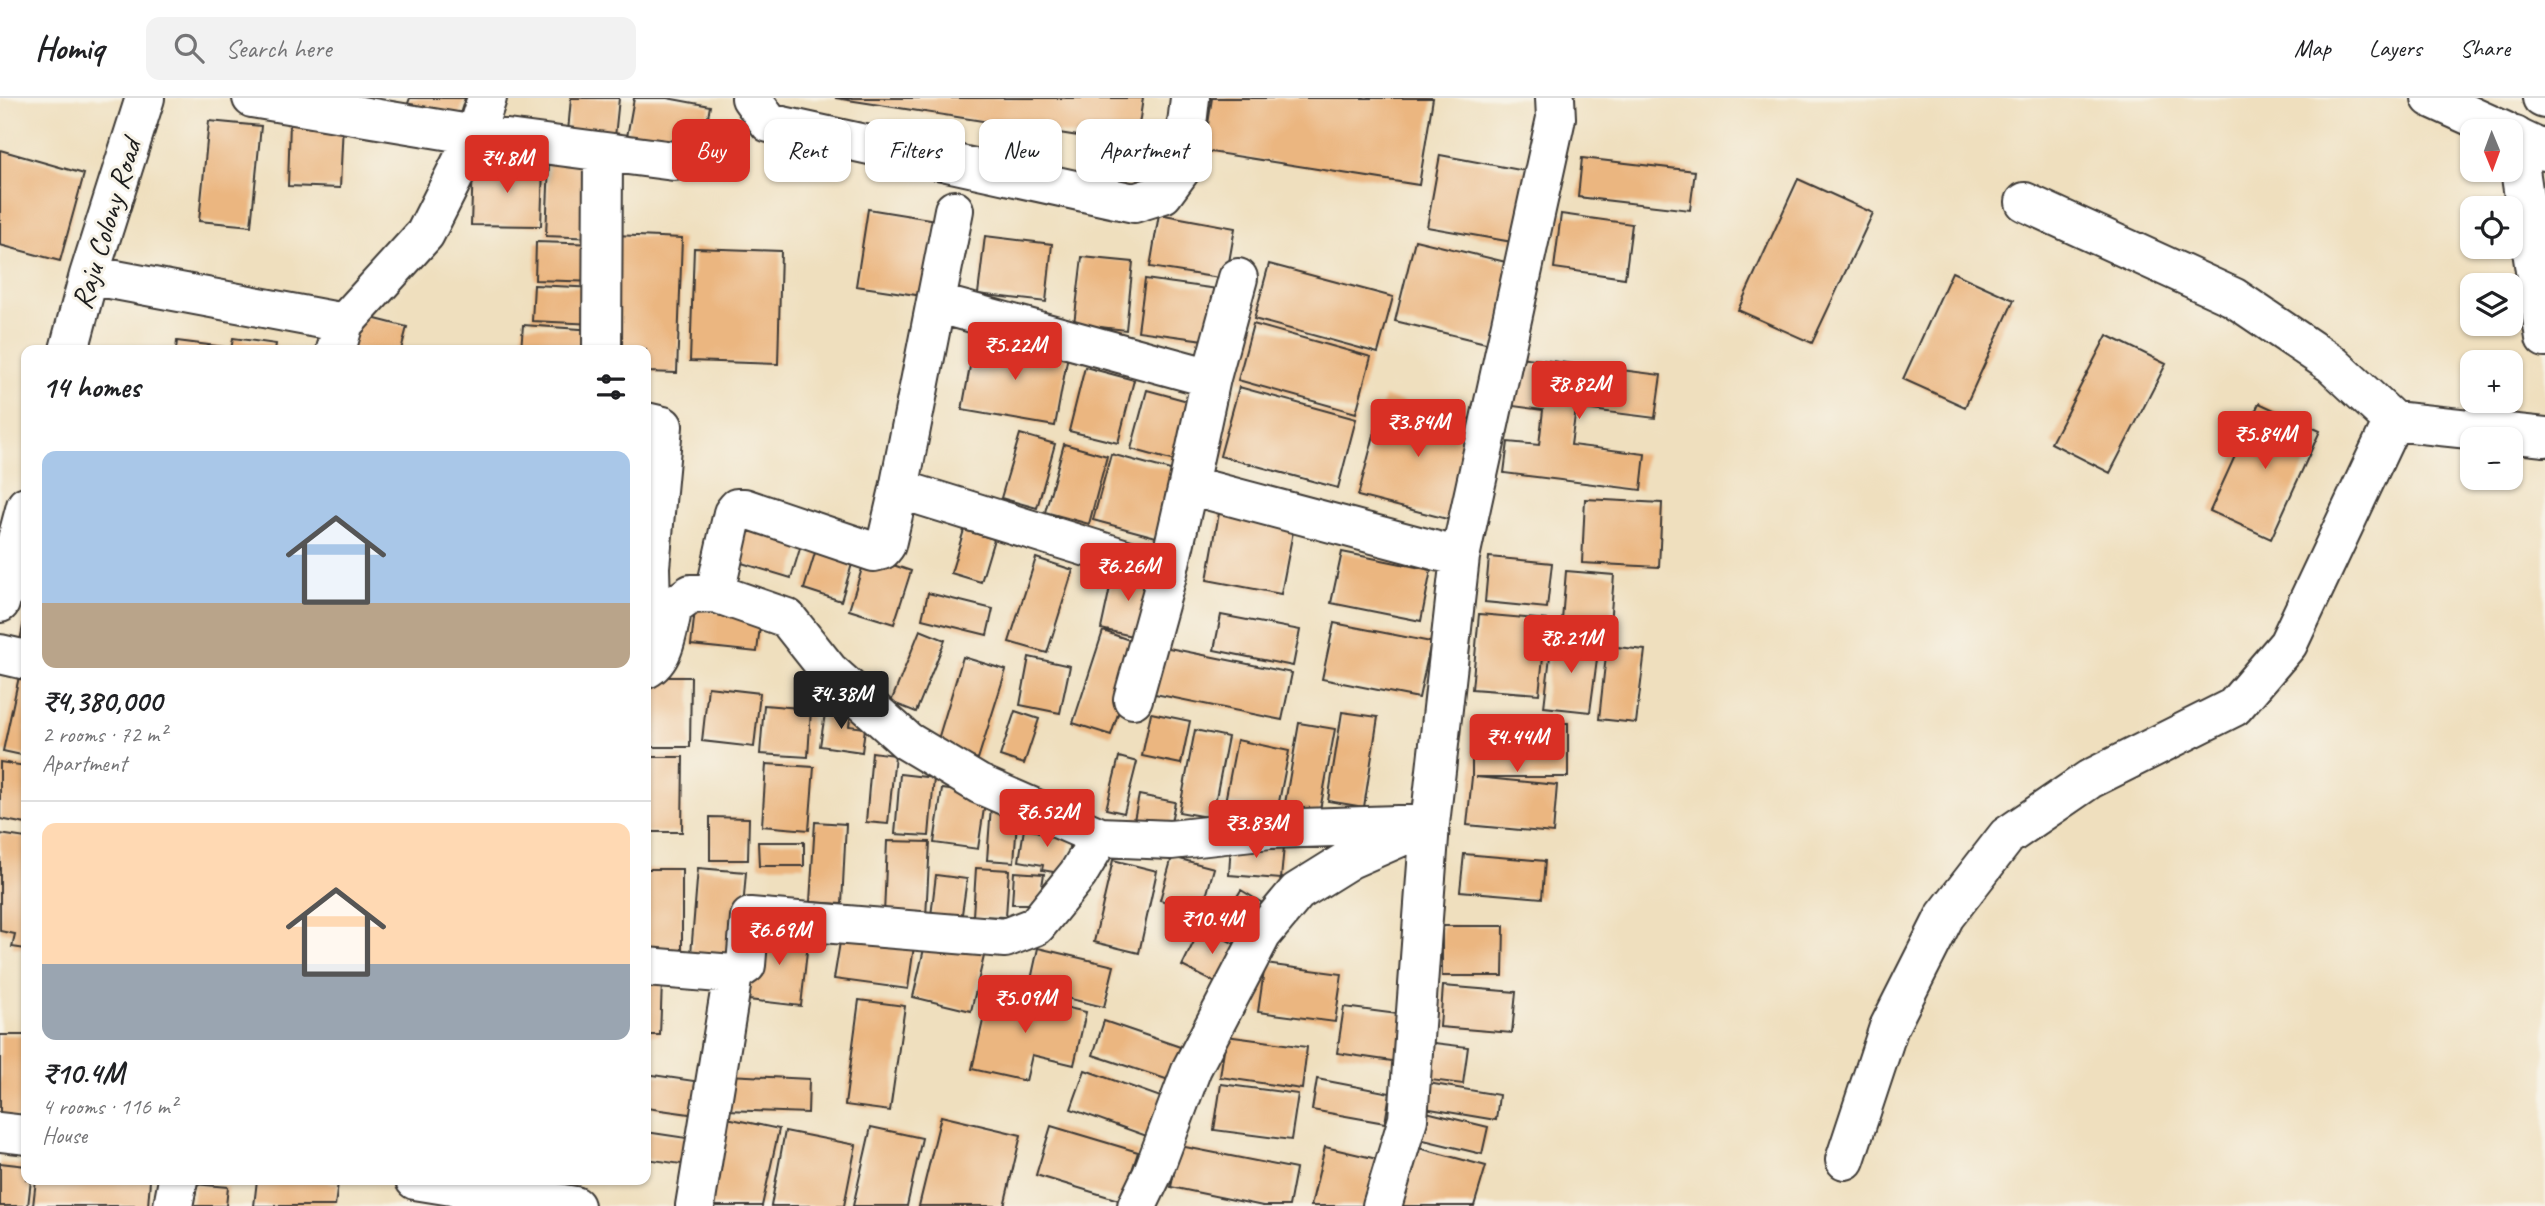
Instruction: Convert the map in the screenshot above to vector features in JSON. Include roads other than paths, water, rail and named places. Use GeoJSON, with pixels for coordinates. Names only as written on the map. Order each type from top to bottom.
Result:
{"type":"FeatureCollection","features":[{"type":"Feature","properties":{"kind":"street","name":"Raju Colony Road"},"geometry":{"type":"LineString","coordinates":[[70,345],[89,275],[145,98]]}},
{"type":"Feature","properties":{"kind":"street"},"geometry":{"type":"LineString","coordinates":[[252,98],[475,135],[672,161]]}},
{"type":"Feature","properties":{"kind":"street"},"geometry":{"type":"LineString","coordinates":[[89,275],[340,336],[425,234],[475,135],[487,98]]}},
{"type":"Feature","properties":{"kind":"street"},"geometry":{"type":"LineString","coordinates":[[751,98],[769,123],[1134,203],[1163,194],[1182,168],[1190,98]]}},
{"type":"Feature","properties":{"kind":"street"},"geometry":{"type":"LineString","coordinates":[[1382,1206],[1408,1119],[1430,824],[1460,556],[1556,118],[1555,98]]}},
{"type":"Feature","properties":{"kind":"street"},"geometry":{"type":"LineString","coordinates":[[2431,98],[2477,119]]}},
{"type":"Feature","properties":{"kind":"street"},"geometry":{"type":"LineString","coordinates":[[602,345],[603,152]]}},
{"type":"Feature","properties":{"kind":"street"},"geometry":{"type":"LineString","coordinates":[[2524,176],[2545,338]]}},
{"type":"Feature","properties":{"kind":"street"},"geometry":{"type":"LineString","coordinates":[[2025,202],[2233,297],[2332,364],[2393,421],[2545,437]]}},
{"type":"Feature","properties":{"kind":"street"},"geometry":{"type":"LineString","coordinates":[[715,593],[733,513],[737,508],[744,508],[874,552],[886,545],[954,211]]}},
{"type":"Feature","properties":{"kind":"street"},"geometry":{"type":"LineString","coordinates":[[1133,699],[1168,572],[1211,378],[1238,278]]}},
{"type":"Feature","properties":{"kind":"street"},"geometry":{"type":"LineString","coordinates":[[936,303],[1211,378]]}},
{"type":"Feature","properties":{"kind":"street"},"geometry":{"type":"LineString","coordinates":[[1845,1160],[1889,1027],[1945,916],[2007,836],[2090,779],[2234,707],[2288,644],[2393,421]]}},
{"type":"Feature","properties":{"kind":"street"},"geometry":{"type":"LineString","coordinates":[[651,423],[663,426],[651,547]]}},
{"type":"Feature","properties":{"kind":"street"},"geometry":{"type":"LineString","coordinates":[[1188,485],[1460,556]]}},
{"type":"Feature","properties":{"kind":"street"},"geometry":{"type":"LineString","coordinates":[[899,489],[1168,572]]}},
{"type":"Feature","properties":{"kind":"street"},"geometry":{"type":"LineString","coordinates":[[0,603],[21,525]]}},
{"type":"Feature","properties":{"kind":"street"},"geometry":{"type":"LineString","coordinates":[[651,664],[661,651],[673,607],[691,594],[715,593],[787,618],[829,671],[906,741],[979,784],[1100,837],[1171,840],[1270,830],[1430,824]]}},
{"type":"Feature","properties":{"kind":"street"},"geometry":{"type":"LineString","coordinates":[[0,654],[21,659]]}},
{"type":"Feature","properties":{"kind":"street"},"geometry":{"type":"LineString","coordinates":[[1137,1206],[1152,1175],[1192,1069],[1262,934],[1297,892],[1350,859],[1430,824]]}},
{"type":"Feature","properties":{"kind":"street"},"geometry":{"type":"LineString","coordinates":[[651,967],[733,974],[746,965],[750,917],[1005,938],[1035,926],[1078,874],[1100,837]]}},
{"type":"Feature","properties":{"kind":"street"},"geometry":{"type":"LineString","coordinates":[[695,1206],[733,974]]}},
{"type":"Feature","properties":{"kind":"street"},"geometry":{"type":"LineString","coordinates":[[0,1132],[21,1134]]}},
{"type":"Feature","properties":{"kind":"street"},"geometry":{"type":"LineString","coordinates":[[173,1206],[177,1185]]}},
{"type":"Feature","properties":{"kind":"street"},"geometry":{"type":"LineString","coordinates":[[407,1206],[411,1185]]}},
{"type":"Feature","properties":{"kind":"street"},"geometry":{"type":"LineString","coordinates":[[443,1185],[575,1206]]}}]}
